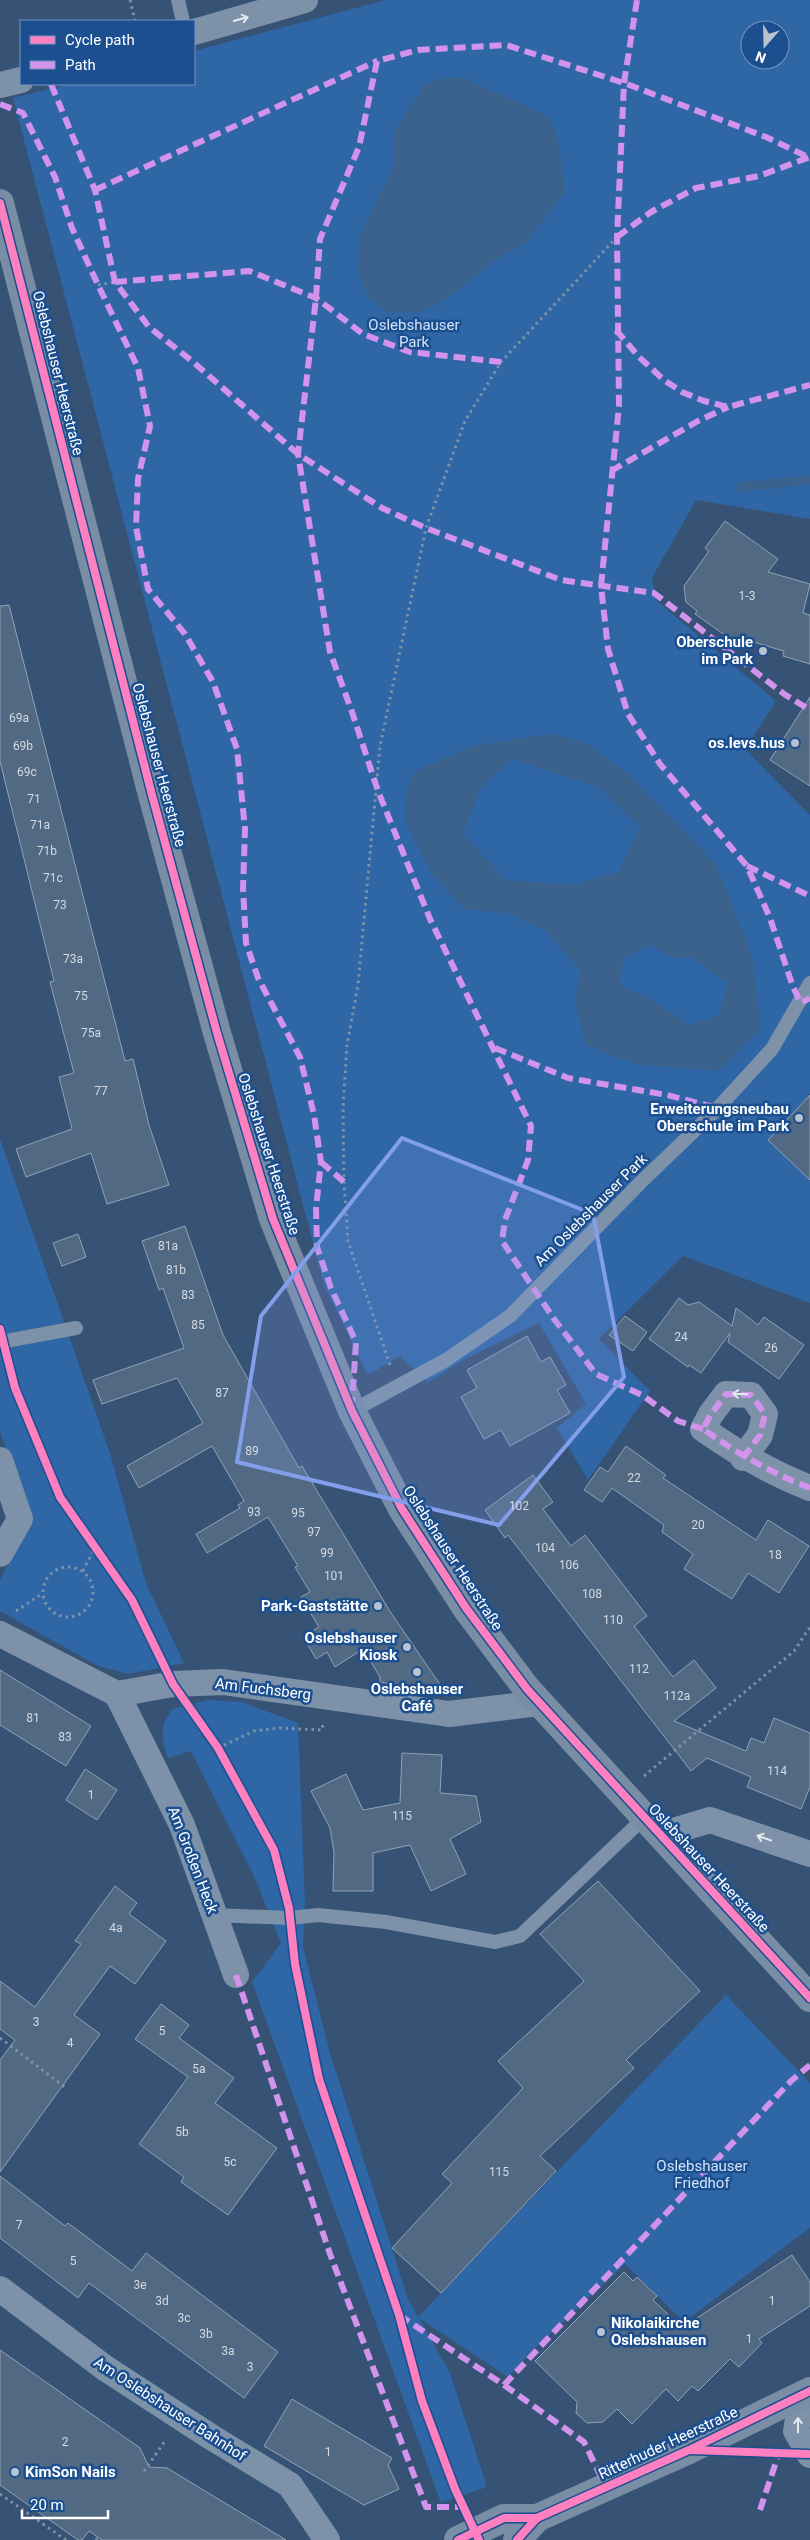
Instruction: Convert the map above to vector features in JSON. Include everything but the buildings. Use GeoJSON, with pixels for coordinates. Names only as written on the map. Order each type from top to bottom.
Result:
{"type":"FeatureCollection","features":[{"type":"Feature","properties":{"kind":"main road","name":"Oslebshauser Heerstraße"},"geometry":{"type":"LineString","coordinates":[[0,204],[147,776],[217,1033],[273,1219],[352,1411],[402,1509],[466,1608],[539,1703],[810,1998]]}},
{"type":"Feature","properties":{"kind":"main road","name":"Ritterhuder Heerstraße"},"geometry":{"type":"LineString","coordinates":[[517,2540],[537,2518],[689,2450],[806,2393]]}},
{"type":"Feature","properties":{"kind":"main road","name":"Ritterhuder Heerstraße"},"geometry":{"type":"LineString","coordinates":[[458,2540],[504,2518],[537,2518]]}},
{"type":"Feature","properties":{"kind":"street"},"geometry":{"type":"LineString","coordinates":[[195,32],[305,0]]}},
{"type":"Feature","properties":{"kind":"street"},"geometry":{"type":"LineString","coordinates":[[0,85],[20,80]]}},
{"type":"Feature","properties":{"kind":"street"},"geometry":{"type":"LineString","coordinates":[[743,1458],[778,1476],[810,1488]]}},
{"type":"Feature","properties":{"kind":"street"},"geometry":{"type":"LineString","coordinates":[[0,1460],[20,1519],[0,1554]]}},
{"type":"Feature","properties":{"kind":"street"},"geometry":{"type":"LineString","coordinates":[[6,1624],[117,1694]]}},
{"type":"Feature","properties":{"kind":"street","name":"Am Fuchsberg"},"geometry":{"type":"LineString","coordinates":[[117,1694],[173,1684],[223,1682],[449,1714],[539,1703]]}},
{"type":"Feature","properties":{"kind":"street","name":"Am Großen Heck"},"geometry":{"type":"LineString","coordinates":[[117,1694],[182,1825],[236,1975]]}},
{"type":"Feature","properties":{"kind":"street"},"geometry":{"type":"LineString","coordinates":[[652,1827],[710,1820],[810,1854]]}},
{"type":"Feature","properties":{"kind":"street","name":"Am Oslebshauser Bahnhof"},"geometry":{"type":"LineString","coordinates":[[0,2289],[105,2368],[181,2418],[290,2485],[328,2540]]}},
{"type":"Feature","properties":{"kind":"street"},"geometry":{"type":"LineString","coordinates":[[806,2393],[796,2431],[809,2454]]}},
{"type":"Feature","properties":{"kind":"lane"},"geometry":{"type":"LineString","coordinates":[[178,0],[183,20]]}},
{"type":"Feature","properties":{"kind":"lane","name":"Am Oslebshauser Park"},"geometry":{"type":"LineString","coordinates":[[352,1411],[446,1360],[510,1316],[641,1182],[718,1108],[772,1049],[810,983]]}},
{"type":"Feature","properties":{"kind":"lane"},"geometry":{"type":"LineString","coordinates":[[0,1342],[76,1328]]}},
{"type":"Feature","properties":{"kind":"lane"},"geometry":{"type":"LineString","coordinates":[[214,1915],[290,1918],[318,1915],[386,1922],[495,1942],[520,1936],[652,1827]]}},
{"type":"Feature","properties":{"kind":"path"},"geometry":{"type":"LineString","coordinates":[[130,0],[136,20]]}},
{"type":"Feature","properties":{"kind":"path"},"geometry":{"type":"LineString","coordinates":[[395,1387],[388,1355],[348,1241],[344,1182],[343,1108],[347,1045],[358,985],[380,746],[426,528],[465,421],[501,362],[617,238]]}},
{"type":"Feature","properties":{"kind":"path"},"geometry":{"type":"LineString","coordinates":[[98,285],[115,282]]}},
{"type":"Feature","properties":{"kind":"path"},"geometry":{"type":"LineString","coordinates":[[82,1571],[94,1549]]}},
{"type":"Feature","properties":{"kind":"path"},"geometry":{"type":"LineString","coordinates":[[74,1567],[82,1571],[91,1581],[92,1598],[86,1609],[79,1614],[65,1617],[56,1614],[44,1602],[43,1593],[47,1578],[57,1569],[74,1567]]}},
{"type":"Feature","properties":{"kind":"path"},"geometry":{"type":"LineString","coordinates":[[6,1624],[43,1593]]}},
{"type":"Feature","properties":{"kind":"path"},"geometry":{"type":"LineString","coordinates":[[622,1794],[794,1651],[810,1627]]}},
{"type":"Feature","properties":{"kind":"path"},"geometry":{"type":"LineString","coordinates":[[218,1748],[254,1731],[280,1728],[322,1730],[331,1697]]}},
{"type":"Feature","properties":{"kind":"path"},"geometry":{"type":"LineString","coordinates":[[0,2038],[65,2087]]}},
{"type":"Feature","properties":{"kind":"path"},"geometry":{"type":"LineString","coordinates":[[144,2471],[181,2418]]}},
{"type":"Feature","properties":{"kind":"path"},"geometry":{"type":"LineString","coordinates":[[0,2494],[66,2540]]}},
{"type":"Feature","properties":{"kind":"highlighted area"},"geometry":{"type":"Polygon","coordinates":[[[402,1138],[593,1214],[624,1377],[499,1525],[237,1462],[261,1316],[402,1138]]]}},
{"type":"Feature","properties":{"kind":"green space","name":"Oslebshauser Park"},"geometry":{"type":"Polygon","coordinates":[[[386,0],[810,0],[810,519],[696,500],[652,578],[657,601],[776,701],[745,749],[810,815],[810,1303],[683,1256],[599,1339],[650,1391],[588,1480],[557,1428],[586,1404],[539,1323],[467,1358],[428,1382],[400,1356],[368,1375],[324,1285],[13,98],[64,85],[195,85],[195,51],[386,0]]]}},
{"type":"Feature","properties":{"kind":"green space"},"geometry":{"type":"Polygon","coordinates":[[[0,1139],[110,1453],[146,1583],[184,1663],[128,1674],[98,1666],[0,1611],[0,1580],[33,1519],[22,1497],[0,1431],[0,1139]]]}},
{"type":"Feature","properties":{"kind":"green space","name":"Oslebshauser Friedhof"},"geometry":{"type":"Polygon","coordinates":[[[207,1700],[242,1702],[298,1723],[305,1902],[303,1947],[330,2053],[408,2299],[418,2317],[726,1995],[810,2083],[810,2228],[684,2322],[625,2264],[534,2349],[508,2377],[419,2318],[450,2373],[487,2487],[441,2503],[252,1982],[281,1943],[254,1876],[191,1751],[168,1758],[162,1733],[172,1709],[207,1700]]]}},
{"type":"Feature","properties":{"kind":"shaded area"},"geometry":{"type":"Polygon","coordinates":[[[445,78],[464,78],[547,116],[557,133],[565,192],[527,242],[495,260],[442,302],[418,312],[388,313],[368,297],[358,272],[359,237],[394,165],[394,131],[425,84],[445,78]]]}},
{"type":"Feature","properties":{"kind":"shaded area"},"geometry":{"type":"Polygon","coordinates":[[[550,734],[584,742],[628,774],[716,864],[752,956],[761,1028],[719,1071],[635,1064],[586,1045],[575,1003],[580,970],[545,930],[507,913],[464,909],[432,874],[405,820],[406,791],[414,772],[469,747],[550,734]],[[512,759],[480,789],[463,834],[506,880],[573,885],[618,872],[640,827],[600,788],[512,759]],[[650,945],[623,959],[620,986],[651,999],[689,1025],[719,1015],[727,983],[693,958],[672,958],[650,945]]]}},
{"type":"Feature","properties":{"kind":"waterway"},"geometry":{"type":"LineString","coordinates":[[741,487],[810,480]]}},
{"type":"Feature","properties":{"kind":"marked path"},"geometry":{"type":"LineString","coordinates":[[637,0],[624,83],[617,237],[619,406],[601,586],[608,649],[628,714],[660,764],[747,866],[770,918],[793,987],[801,1003],[810,998]]}},
{"type":"Feature","properties":{"kind":"marked path"},"geometry":{"type":"LineString","coordinates":[[703,1429],[678,1421],[642,1395],[596,1374],[554,1319],[502,1241],[505,1220],[528,1160],[531,1126],[430,919],[378,791],[330,652],[298,454],[316,298],[320,239],[359,147],[377,61],[418,50],[506,45],[624,83],[766,137],[810,158]]}},
{"type":"Feature","properties":{"kind":"marked path"},"geometry":{"type":"LineString","coordinates":[[95,190],[377,61]]}},
{"type":"Feature","properties":{"kind":"marked path"},"geometry":{"type":"LineString","coordinates":[[51,85],[95,190],[115,282],[149,327],[192,361],[298,454],[382,508],[426,528],[561,580],[654,593],[784,694],[810,710]]}},
{"type":"Feature","properties":{"kind":"marked path"},"geometry":{"type":"LineString","coordinates":[[0,104],[23,113],[55,177],[72,228],[138,368],[150,426],[138,479],[136,527],[148,589],[185,634],[213,682],[237,749],[245,829],[243,888],[246,943],[258,978],[300,1057],[314,1115],[321,1162],[316,1208],[317,1247],[331,1288],[356,1342],[352,1404]]}},
{"type":"Feature","properties":{"kind":"marked path"},"geometry":{"type":"LineString","coordinates":[[617,237],[651,212],[696,188],[759,176],[810,157]]}},
{"type":"Feature","properties":{"kind":"marked path"},"geometry":{"type":"LineString","coordinates":[[115,282],[249,271],[316,298],[363,334],[410,352],[501,362]]}},
{"type":"Feature","properties":{"kind":"marked path"},"geometry":{"type":"LineString","coordinates":[[616,330],[639,357],[664,380],[682,392],[704,401],[728,407],[810,385]]}},
{"type":"Feature","properties":{"kind":"marked path"},"geometry":{"type":"LineString","coordinates":[[611,471],[698,421],[728,407]]}},
{"type":"Feature","properties":{"kind":"marked path"},"geometry":{"type":"LineString","coordinates":[[747,866],[810,896]]}},
{"type":"Feature","properties":{"kind":"marked path"},"geometry":{"type":"LineString","coordinates":[[495,1048],[568,1078],[667,1095],[718,1108]]}},
{"type":"Feature","properties":{"kind":"marked path"},"geometry":{"type":"LineString","coordinates":[[321,1162],[344,1182]]}},
{"type":"Feature","properties":{"kind":"marked path"},"geometry":{"type":"LineString","coordinates":[[743,1458],[760,1435],[765,1414],[751,1395],[726,1394],[711,1414],[703,1429],[729,1446],[742,1454],[755,1462],[810,1488]]}},
{"type":"Feature","properties":{"kind":"marked path"},"geometry":{"type":"LineString","coordinates":[[236,1975],[330,2254],[426,2507],[464,2507]]}},
{"type":"Feature","properties":{"kind":"marked path"},"geometry":{"type":"LineString","coordinates":[[399,2315],[504,2385],[791,2081],[810,2065]]}},
{"type":"Feature","properties":{"kind":"marked path"},"geometry":{"type":"LineString","coordinates":[[504,2385],[584,2442],[606,2487]]}},
{"type":"Feature","properties":{"kind":"marked path"},"geometry":{"type":"LineString","coordinates":[[760,2510],[779,2453]]}},
{"type":"Feature","properties":{"kind":"cycle path"},"geometry":{"type":"LineString","coordinates":[[0,203],[152,795],[217,1033],[273,1219],[352,1411],[402,1509],[466,1608],[527,1689],[810,1998]]}},
{"type":"Feature","properties":{"kind":"cycle path"},"geometry":{"type":"LineString","coordinates":[[0,1329],[15,1388],[60,1497],[132,1600],[173,1684],[218,1748],[274,1850],[289,1908],[295,1964],[319,2079],[399,2315],[422,2401],[455,2489],[479,2540]]}},
{"type":"Feature","properties":{"kind":"cycle path"},"geometry":{"type":"LineString","coordinates":[[517,2540],[537,2518],[689,2450],[810,2391]]}},
{"type":"Feature","properties":{"kind":"cycle path"},"geometry":{"type":"LineString","coordinates":[[691,2450],[808,2454]]}},
{"type":"Feature","properties":{"kind":"cycle path"},"geometry":{"type":"LineString","coordinates":[[458,2540],[504,2518],[537,2518]]}},
{"type":"Feature","properties":{"kind":"place","name":"Oberschule im Park"},"geometry":{"type":"Point","coordinates":[763,651]}},
{"type":"Feature","properties":{"kind":"place","name":"os.levs.hus"},"geometry":{"type":"Point","coordinates":[795,743]}},
{"type":"Feature","properties":{"kind":"place","name":"Erweiterungsneubau Oberschule im Park"},"geometry":{"type":"Point","coordinates":[799,1118]}},
{"type":"Feature","properties":{"kind":"place","name":"Park-Gaststätte"},"geometry":{"type":"Point","coordinates":[378,1606]}},
{"type":"Feature","properties":{"kind":"place","name":"Oslebshauser Kiosk"},"geometry":{"type":"Point","coordinates":[407,1647]}},
{"type":"Feature","properties":{"kind":"place","name":"Oslebshauser Café"},"geometry":{"type":"Point","coordinates":[417,1672]}},
{"type":"Feature","properties":{"kind":"place","name":"Nikolaikirche Oslebshausen"},"geometry":{"type":"Point","coordinates":[601,2332]}},
{"type":"Feature","properties":{"kind":"place","name":"KimSon Nails"},"geometry":{"type":"Point","coordinates":[15,2472]}}]}
